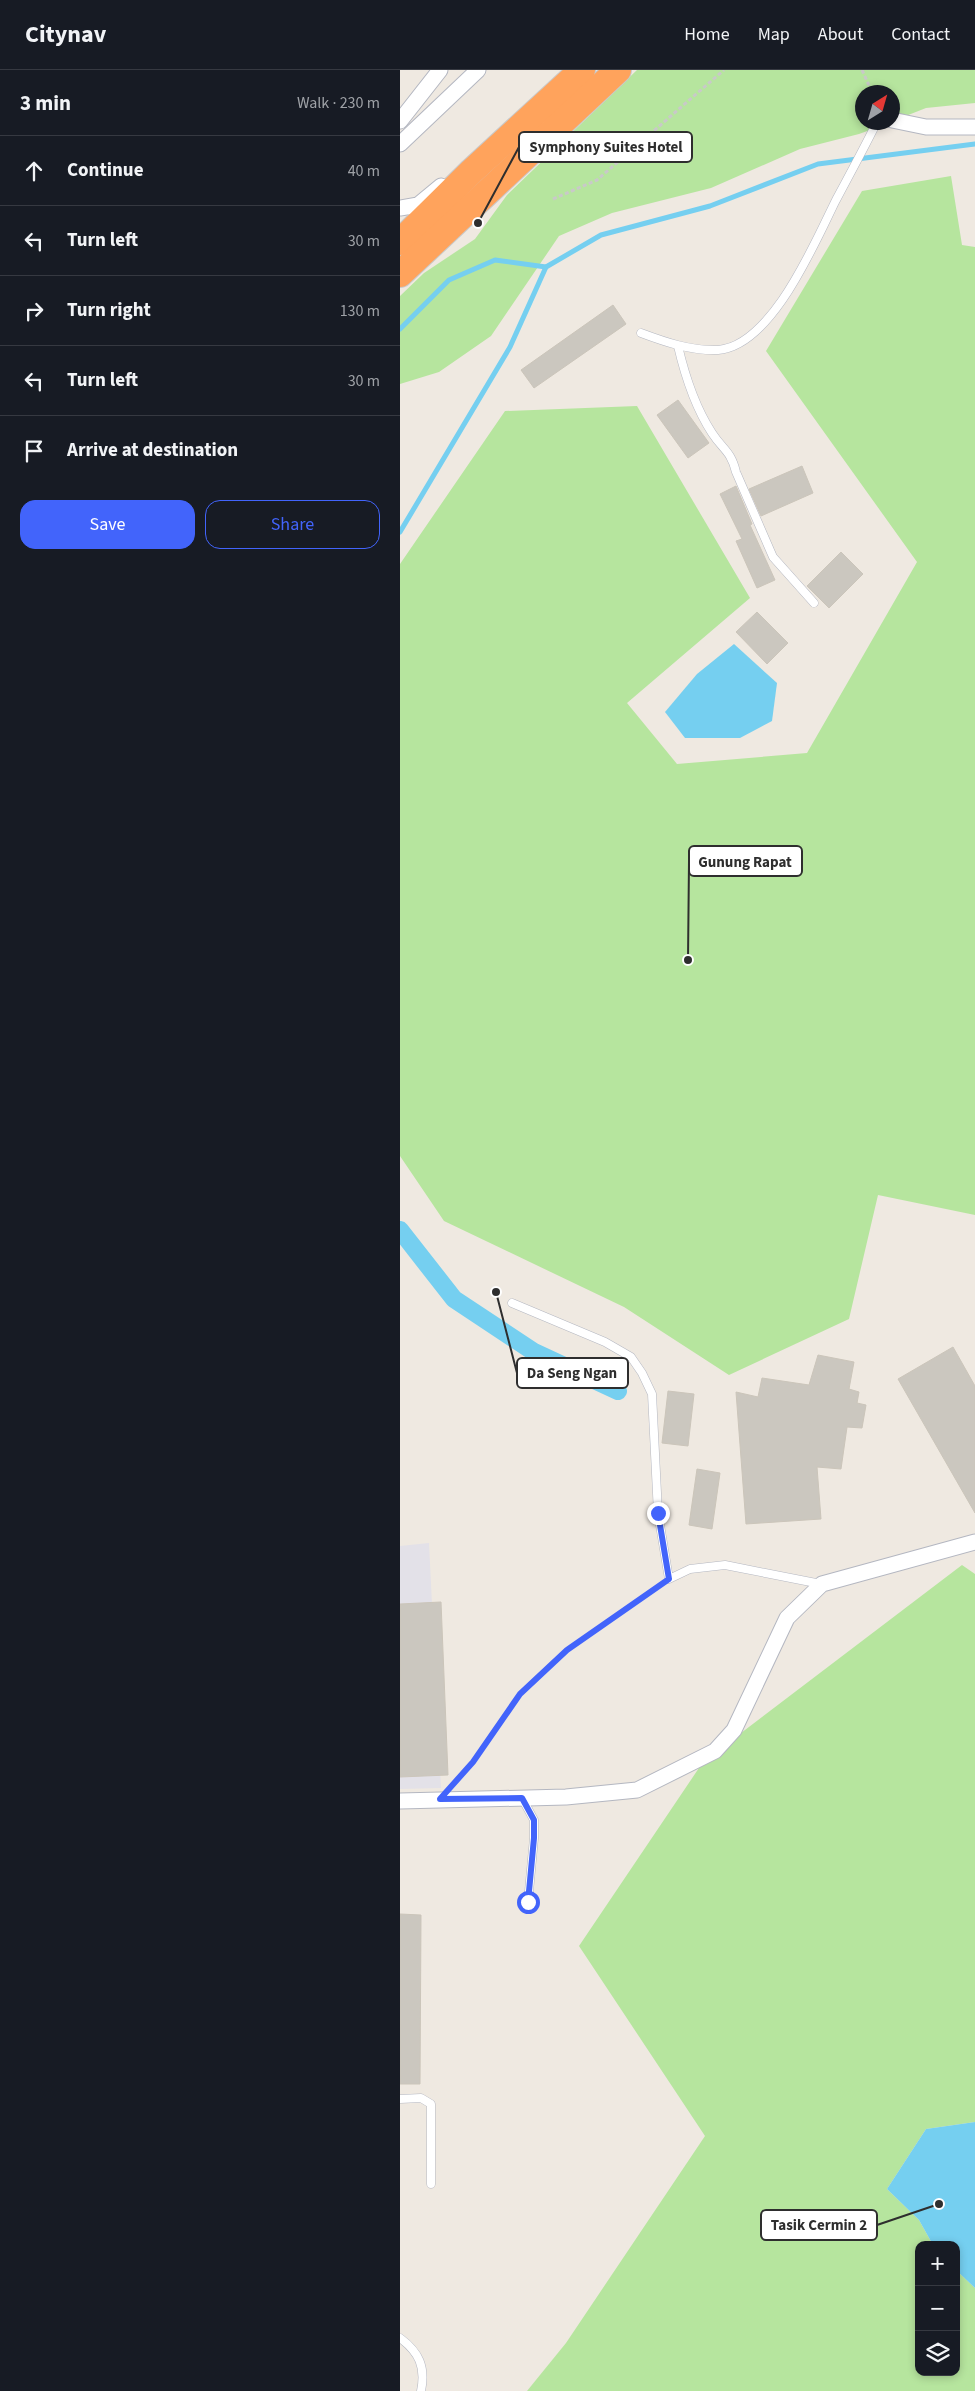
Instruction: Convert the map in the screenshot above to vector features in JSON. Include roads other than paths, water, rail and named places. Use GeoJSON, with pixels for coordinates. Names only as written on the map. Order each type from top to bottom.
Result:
{"type":"FeatureCollection","features":[{"type":"Feature","properties":{"kind":"highway"},"geometry":{"type":"LineString","coordinates":[[400,242],[472,170],[582,70]]}},
{"type":"Feature","properties":{"kind":"highway"},"geometry":{"type":"LineString","coordinates":[[400,274],[618,70]]}},
{"type":"Feature","properties":{"kind":"street"},"geometry":{"type":"LineString","coordinates":[[400,121],[440,70]]}},
{"type":"Feature","properties":{"kind":"street"},"geometry":{"type":"LineString","coordinates":[[404,134],[476,74],[478,70]]}},
{"type":"Feature","properties":{"kind":"street"},"geometry":{"type":"LineString","coordinates":[[900,122],[926,127],[975,127]]}},
{"type":"Feature","properties":{"kind":"street"},"geometry":{"type":"LineString","coordinates":[[400,208],[418,205],[450,180],[472,170]]}},
{"type":"Feature","properties":{"kind":"street"},"geometry":{"type":"LineString","coordinates":[[400,1801],[566,1797],[637,1790],[714,1751],[734,1730],[787,1618],[822,1584],[975,1542]]}},
{"type":"Feature","properties":{"kind":"lane"},"geometry":{"type":"LineString","coordinates":[[641,333],[678,346],[719,350],[746,341],[785,297],[804,265],[873,130]]}},
{"type":"Feature","properties":{"kind":"lane"},"geometry":{"type":"LineString","coordinates":[[678,346],[684,375],[712,433],[733,458],[736,472],[773,557],[814,603]]}},
{"type":"Feature","properties":{"kind":"lane"},"geometry":{"type":"LineString","coordinates":[[512,1303],[605,1342],[631,1357],[642,1373],[652,1394],[658,1513],[669,1579],[690,1569],[725,1566],[822,1584]]}},
{"type":"Feature","properties":{"kind":"lane"},"geometry":{"type":"LineString","coordinates":[[522,1798],[534,1820],[528,1902]]}},
{"type":"Feature","properties":{"kind":"lane"},"geometry":{"type":"LineString","coordinates":[[400,2099],[421,2098],[431,2104],[431,2184]]}},
{"type":"Feature","properties":{"kind":"lane"},"geometry":{"type":"LineString","coordinates":[[400,2338],[413,2348],[419,2357],[424,2378],[421,2391]]}},
{"type":"Feature","properties":{"kind":"water"},"geometry":{"type":"Polygon","coordinates":[[[734,644],[777,683],[772,721],[740,738],[685,738],[665,712],[697,674],[734,644]]]}},
{"type":"Feature","properties":{"kind":"water"},"geometry":{"type":"Polygon","coordinates":[[[975,2122],[975,2288],[960,2274],[960,2241],[931,2241],[919,2220],[887,2189],[926,2129],[975,2122]]]}},
{"type":"Feature","properties":{"kind":"waterway"},"geometry":{"type":"LineString","coordinates":[[400,532],[510,347],[546,267],[601,235],[710,206],[818,164],[975,144]]}},
{"type":"Feature","properties":{"kind":"waterway"},"geometry":{"type":"LineString","coordinates":[[400,329],[449,280],[495,260],[546,267]]}},
{"type":"Feature","properties":{"kind":"waterway"},"geometry":{"type":"LineString","coordinates":[[400,1230],[454,1299],[534,1352],[618,1391]]}},
{"type":"Feature","properties":{"kind":"place","name":"Symphony Suites Hotel"},"geometry":{"type":"Point","coordinates":[478,223]}},
{"type":"Feature","properties":{"kind":"place","name":"Gunung Rapat"},"geometry":{"type":"Point","coordinates":[688,960]}},
{"type":"Feature","properties":{"kind":"place","name":"Da Seng Ngan"},"geometry":{"type":"Point","coordinates":[496,1292]}},
{"type":"Feature","properties":{"kind":"place","name":"Tasik Cermin 2"},"geometry":{"type":"Point","coordinates":[939,2204]}}]}
